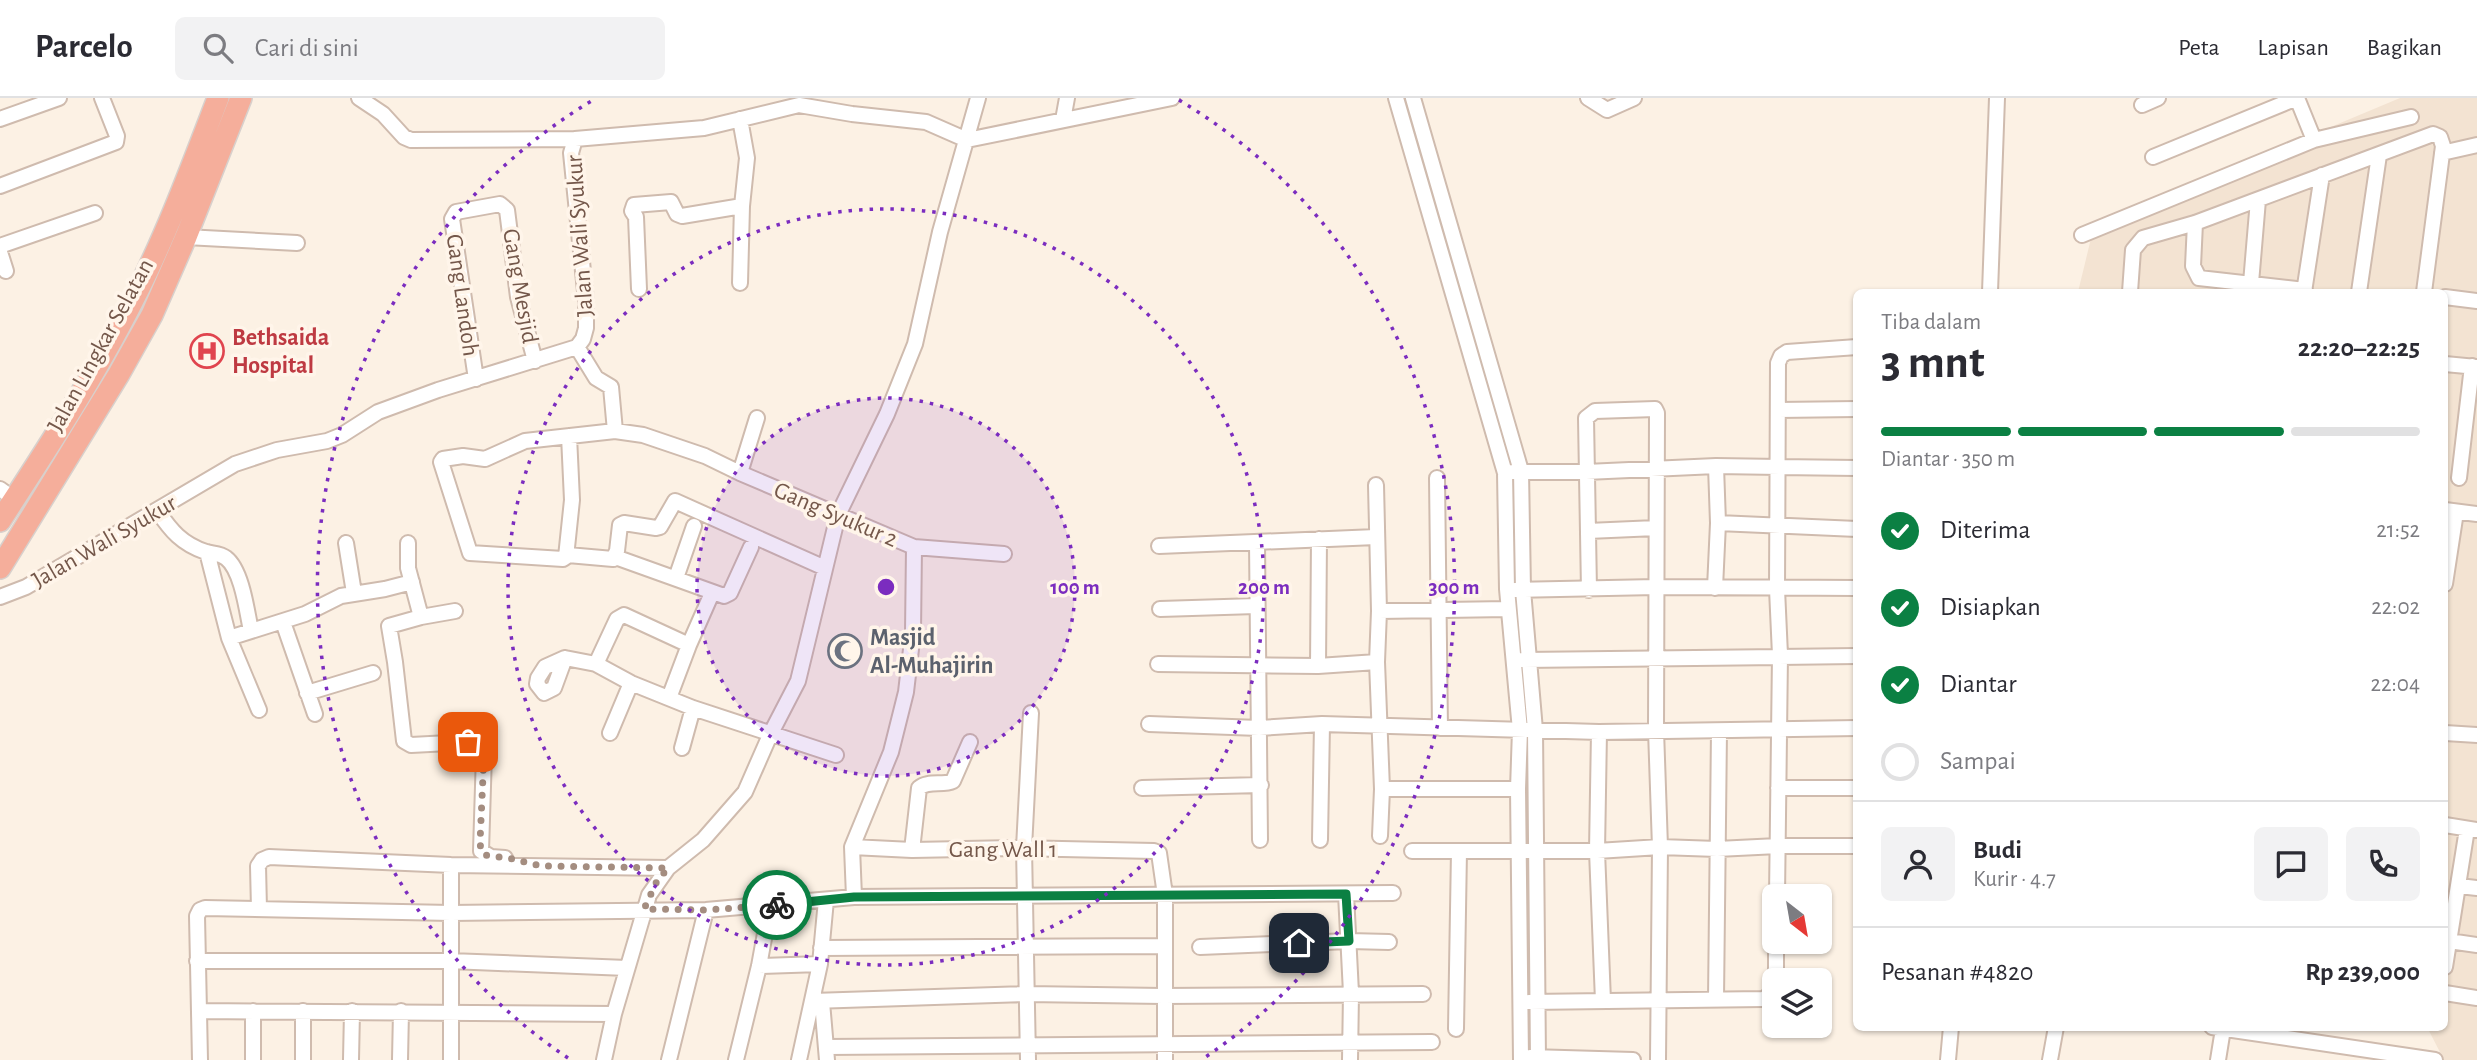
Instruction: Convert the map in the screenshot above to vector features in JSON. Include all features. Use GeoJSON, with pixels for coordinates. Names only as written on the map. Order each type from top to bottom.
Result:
{"type":"FeatureCollection","features":[{"type":"Feature","properties":{"kind":"highway","name":"Jalan Lingkar Selatan"},"geometry":{"type":"LineString","coordinates":[[0,568],[152,315],[186,237],[194,186],[218,98]]}},
{"type":"Feature","properties":{"kind":"highway","name":"Jalan Lingkar Selatan"},"geometry":{"type":"LineString","coordinates":[[0,521],[7,494],[96,367],[241,98]]}},
{"type":"Feature","properties":{"kind":"street"},"geometry":{"type":"LineString","coordinates":[[0,119],[59,98]]}},
{"type":"Feature","properties":{"kind":"street"},"geometry":{"type":"LineString","coordinates":[[0,186],[116,142],[117,136],[102,98]]}},
{"type":"Feature","properties":{"kind":"street"},"geometry":{"type":"LineString","coordinates":[[359,98],[383,114],[411,140],[575,139]]}},
{"type":"Feature","properties":{"kind":"street"},"geometry":{"type":"LineString","coordinates":[[604,1060],[626,968],[644,909],[657,881],[668,868],[703,840],[738,801],[798,681],[838,515],[908,366],[940,232],[978,98]]}},
{"type":"Feature","properties":{"kind":"street"},"geometry":{"type":"LineString","coordinates":[[1062,120],[1068,98]]}},
{"type":"Feature","properties":{"kind":"street"},"geometry":{"type":"LineString","coordinates":[[967,140],[1172,98]]}},
{"type":"Feature","properties":{"kind":"street"},"geometry":{"type":"LineString","coordinates":[[1396,98],[1505,472],[1508,609],[1520,730],[1518,849],[1521,1058],[1633,1060]]}},
{"type":"Feature","properties":{"kind":"street"},"geometry":{"type":"LineString","coordinates":[[1413,98],[1521,471],[1523,590],[1535,730],[1538,1058]]}},
{"type":"Feature","properties":{"kind":"street"},"geometry":{"type":"LineString","coordinates":[[1588,98],[1607,110],[1634,98]]}},
{"type":"Feature","properties":{"kind":"street"},"geometry":{"type":"LineString","coordinates":[[1990,289],[1997,98]]}},
{"type":"Feature","properties":{"kind":"street"},"geometry":{"type":"LineString","coordinates":[[2142,105],[2158,98]]}},
{"type":"Feature","properties":{"kind":"street"},"geometry":{"type":"LineString","coordinates":[[2153,157],[2297,98],[2314,140]]}},
{"type":"Feature","properties":{"kind":"street","name":"Jalan Wali Syukur"},"geometry":{"type":"LineString","coordinates":[[0,597],[26,587],[235,464],[276,450],[327,441],[342,435],[378,412],[577,347],[586,328],[586,301],[571,153],[575,139],[704,128],[799,105],[926,122],[967,140]]}},
{"type":"Feature","properties":{"kind":"street"},"geometry":{"type":"LineString","coordinates":[[2082,235],[2314,140],[2411,117]]}},
{"type":"Feature","properties":{"kind":"street"},"geometry":{"type":"LineString","coordinates":[[740,119],[747,158],[742,206],[740,283]]}},
{"type":"Feature","properties":{"kind":"street"},"geometry":{"type":"LineString","coordinates":[[2130,289],[2133,250],[2143,237],[2195,223],[2433,134],[2440,137],[2442,153],[2424,289]]}},
{"type":"Feature","properties":{"kind":"street"},"geometry":{"type":"LineString","coordinates":[[2442,153],[2477,145]]}},
{"type":"Feature","properties":{"kind":"street"},"geometry":{"type":"LineString","coordinates":[[2359,289],[2379,155]]}},
{"type":"Feature","properties":{"kind":"street"},"geometry":{"type":"LineString","coordinates":[[2304,289],[2322,175]]}},
{"type":"Feature","properties":{"kind":"street"},"geometry":{"type":"LineString","coordinates":[[2251,283],[2258,200]]}},
{"type":"Feature","properties":{"kind":"street"},"geometry":{"type":"LineString","coordinates":[[639,289],[636,217],[632,211],[634,205],[671,202],[677,214],[682,216],[742,206]]}},
{"type":"Feature","properties":{"kind":"street","name":"Gang Landoh"},"geometry":{"type":"LineString","coordinates":[[475,379],[452,219],[456,212],[500,204],[507,210]]}},
{"type":"Feature","properties":{"kind":"street","name":"Gang Mesjid"},"geometry":{"type":"LineString","coordinates":[[507,210],[518,297],[535,361]]}},
{"type":"Feature","properties":{"kind":"street"},"geometry":{"type":"LineString","coordinates":[[0,246],[95,213]]}},
{"type":"Feature","properties":{"kind":"street"},"geometry":{"type":"LineString","coordinates":[[2195,223],[2193,266],[2199,278],[2291,289]]}},
{"type":"Feature","properties":{"kind":"street"},"geometry":{"type":"LineString","coordinates":[[186,237],[297,243]]}},
{"type":"Feature","properties":{"kind":"street"},"geometry":{"type":"LineString","coordinates":[[0,252],[6,271]]}},
{"type":"Feature","properties":{"kind":"street"},"geometry":{"type":"LineString","coordinates":[[2448,297],[2477,301]]}},
{"type":"Feature","properties":{"kind":"street"},"geometry":{"type":"LineString","coordinates":[[577,347],[596,378],[611,387],[615,431]]}},
{"type":"Feature","properties":{"kind":"street"},"geometry":{"type":"LineString","coordinates":[[1777,884],[1780,655],[1777,589],[1778,363],[1781,356],[1794,351],[1853,347]]}},
{"type":"Feature","properties":{"kind":"street"},"geometry":{"type":"LineString","coordinates":[[2448,364],[2474,366],[2459,478]]}},
{"type":"Feature","properties":{"kind":"street"},"geometry":{"type":"LineString","coordinates":[[1483,396],[1499,391]]}},
{"type":"Feature","properties":{"kind":"street"},"geometry":{"type":"LineString","coordinates":[[1589,590],[1587,416],[1595,411],[1653,409],[1657,413],[1656,730],[1660,847],[1658,1060]]}},
{"type":"Feature","properties":{"kind":"street"},"geometry":{"type":"LineString","coordinates":[[1778,410],[1853,409]]}},
{"type":"Feature","properties":{"kind":"street"},"geometry":{"type":"LineString","coordinates":[[740,473],[757,418]]}},
{"type":"Feature","properties":{"kind":"street","name":"Gang Syukur 2"},"geometry":{"type":"LineString","coordinates":[[568,555],[563,559],[470,553],[448,489],[443,459],[463,456],[485,459],[521,442],[569,436],[615,431],[643,435],[683,447],[914,547],[913,632],[906,692],[891,752],[852,847],[854,897]]}},
{"type":"Feature","properties":{"kind":"street"},"geometry":{"type":"LineString","coordinates":[[569,436],[572,500],[568,555],[613,559],[617,551],[620,525],[624,523],[660,527],[675,501],[825,568]]}},
{"type":"Feature","properties":{"kind":"street"},"geometry":{"type":"LineString","coordinates":[[1505,472],[1587,472],[1716,466],[1853,468]]}},
{"type":"Feature","properties":{"kind":"street"},"geometry":{"type":"LineString","coordinates":[[1715,588],[1718,523],[1716,466]]}},
{"type":"Feature","properties":{"kind":"street"},"geometry":{"type":"LineString","coordinates":[[1437,478],[1440,728]]}},
{"type":"Feature","properties":{"kind":"street"},"geometry":{"type":"LineString","coordinates":[[1376,485],[1380,611],[1377,662],[1382,789],[1380,835]]}},
{"type":"Feature","properties":{"kind":"street"},"geometry":{"type":"LineString","coordinates":[[157,510],[179,539],[228,559],[235,569],[251,631]]}},
{"type":"Feature","properties":{"kind":"street"},"geometry":{"type":"LineString","coordinates":[[2448,540],[2450,511],[2477,514]]}},
{"type":"Feature","properties":{"kind":"street"},"geometry":{"type":"LineString","coordinates":[[1718,523],[1853,529]]}},
{"type":"Feature","properties":{"kind":"street"},"geometry":{"type":"LineString","coordinates":[[676,578],[694,526]]}},
{"type":"Feature","properties":{"kind":"street"},"geometry":{"type":"LineString","coordinates":[[1588,531],[1656,528]]}},
{"type":"Feature","properties":{"kind":"street"},"geometry":{"type":"LineString","coordinates":[[1159,546],[1376,537]]}},
{"type":"Feature","properties":{"kind":"street"},"geometry":{"type":"LineString","coordinates":[[1318,666],[1319,539]]}},
{"type":"Feature","properties":{"kind":"street"},"geometry":{"type":"LineString","coordinates":[[408,542],[408,568],[421,617]]}},
{"type":"Feature","properties":{"kind":"street"},"geometry":{"type":"LineString","coordinates":[[346,543],[354,593]]}},
{"type":"Feature","properties":{"kind":"street"},"geometry":{"type":"LineString","coordinates":[[1256,543],[1260,840]]}},
{"type":"Feature","properties":{"kind":"street"},"geometry":{"type":"LineString","coordinates":[[618,558],[724,596],[730,593],[751,547]]}},
{"type":"Feature","properties":{"kind":"street"},"geometry":{"type":"LineString","coordinates":[[914,547],[1004,554]]}},
{"type":"Feature","properties":{"kind":"street"},"geometry":{"type":"LineString","coordinates":[[207,552],[229,638],[259,710]]}},
{"type":"Feature","properties":{"kind":"street"},"geometry":{"type":"LineString","coordinates":[[229,638],[305,614],[341,596],[412,582]]}},
{"type":"Feature","properties":{"kind":"street"},"geometry":{"type":"LineString","coordinates":[[1507,589],[1853,588]]}},
{"type":"Feature","properties":{"kind":"street"},"geometry":{"type":"LineString","coordinates":[[669,698],[712,593]]}},
{"type":"Feature","properties":{"kind":"street"},"geometry":{"type":"LineString","coordinates":[[1160,608],[1256,606]]}},
{"type":"Feature","properties":{"kind":"street"},"geometry":{"type":"LineString","coordinates":[[1380,611],[1508,609]]}},
{"type":"Feature","properties":{"kind":"street"},"geometry":{"type":"LineString","coordinates":[[455,611],[389,626],[396,662],[404,741],[411,745],[468,742],[481,747],[484,754],[481,851],[491,857],[541,866]]}},
{"type":"Feature","properties":{"kind":"street"},"geometry":{"type":"LineString","coordinates":[[596,664],[617,620],[624,615],[689,645]]}},
{"type":"Feature","properties":{"kind":"street"},"geometry":{"type":"LineString","coordinates":[[283,622],[314,715]]}},
{"type":"Feature","properties":{"kind":"street"},"geometry":{"type":"LineString","coordinates":[[1513,660],[1853,656]]}},
{"type":"Feature","properties":{"kind":"street"},"geometry":{"type":"LineString","coordinates":[[565,658],[596,664],[631,683],[693,708],[836,755]]}},
{"type":"Feature","properties":{"kind":"street"},"geometry":{"type":"LineString","coordinates":[[1158,664],[1257,667],[1377,662]]}},
{"type":"Feature","properties":{"kind":"street"},"geometry":{"type":"LineString","coordinates":[[307,693],[373,673]]}},
{"type":"Feature","properties":{"kind":"street"},"geometry":{"type":"LineString","coordinates":[[610,733],[631,683]]}},
{"type":"Feature","properties":{"kind":"street"},"geometry":{"type":"LineString","coordinates":[[682,748],[693,708]]}},
{"type":"Feature","properties":{"kind":"street"},"geometry":{"type":"LineString","coordinates":[[1028,1053],[1024,848],[1031,713]]}},
{"type":"Feature","properties":{"kind":"street"},"geometry":{"type":"LineString","coordinates":[[1149,724],[1259,728],[1322,724],[1599,732],[1853,728]]}},
{"type":"Feature","properties":{"kind":"street"},"geometry":{"type":"LineString","coordinates":[[1320,840],[1322,724]]}},
{"type":"Feature","properties":{"kind":"street"},"geometry":{"type":"LineString","coordinates":[[1716,999],[1718,731]]}},
{"type":"Feature","properties":{"kind":"street"},"geometry":{"type":"LineString","coordinates":[[1599,732],[1597,851],[1603,1001]]}},
{"type":"Feature","properties":{"kind":"street"},"geometry":{"type":"LineString","coordinates":[[2448,733],[2477,734]]}},
{"type":"Feature","properties":{"kind":"street"},"geometry":{"type":"LineString","coordinates":[[912,850],[919,788],[926,784],[947,784],[953,781],[970,742]]}},
{"type":"Feature","properties":{"kind":"street"},"geometry":{"type":"LineString","coordinates":[[1142,788],[1261,785]]}},
{"type":"Feature","properties":{"kind":"street"},"geometry":{"type":"LineString","coordinates":[[1778,789],[1853,788]]}},
{"type":"Feature","properties":{"kind":"street"},"geometry":{"type":"LineString","coordinates":[[1382,789],[1518,789]]}},
{"type":"Feature","properties":{"kind":"street"},"geometry":{"type":"LineString","coordinates":[[2448,826],[2472,830],[2448,948]]}},
{"type":"Feature","properties":{"kind":"street"},"geometry":{"type":"LineString","coordinates":[[1412,851],[1853,846]]}},
{"type":"Feature","properties":{"kind":"street","name":"Gang Wall 1"},"geometry":{"type":"LineString","coordinates":[[852,847],[912,850],[1024,848],[1154,851],[1161,857],[1164,895]]}},
{"type":"Feature","properties":{"kind":"street"},"geometry":{"type":"LineString","coordinates":[[1456,1028],[1459,851]]}},
{"type":"Feature","properties":{"kind":"street"},"geometry":{"type":"LineString","coordinates":[[259,909],[258,866],[262,860],[269,857],[451,865],[668,868]]}},
{"type":"Feature","properties":{"kind":"street"},"geometry":{"type":"LineString","coordinates":[[451,865],[451,1060]]}},
{"type":"Feature","properties":{"kind":"street"},"geometry":{"type":"LineString","coordinates":[[2459,886],[2477,888]]}},
{"type":"Feature","properties":{"kind":"street"},"geometry":{"type":"LineString","coordinates":[[200,1060],[197,916],[200,910],[205,908],[452,913],[706,910],[854,897],[1393,893]]}},
{"type":"Feature","properties":{"kind":"street"},"geometry":{"type":"LineString","coordinates":[[1346,894],[1351,993],[1350,1060]]}},
{"type":"Feature","properties":{"kind":"street"},"geometry":{"type":"LineString","coordinates":[[1164,895],[1165,1060]]}},
{"type":"Feature","properties":{"kind":"street"},"geometry":{"type":"LineString","coordinates":[[799,1060],[817,1001],[826,900]]}},
{"type":"Feature","properties":{"kind":"street"},"geometry":{"type":"LineString","coordinates":[[736,1060],[759,966],[770,906]]}},
{"type":"Feature","properties":{"kind":"street"},"geometry":{"type":"LineString","coordinates":[[669,1060],[706,910]]}},
{"type":"Feature","properties":{"kind":"street"},"geometry":{"type":"LineString","coordinates":[[2449,941],[2477,945]]}},
{"type":"Feature","properties":{"kind":"street"},"geometry":{"type":"LineString","coordinates":[[1200,947],[1389,942]]}},
{"type":"Feature","properties":{"kind":"street"},"geometry":{"type":"LineString","coordinates":[[821,948],[1164,946]]}},
{"type":"Feature","properties":{"kind":"street"},"geometry":{"type":"LineString","coordinates":[[197,961],[450,961],[626,968]]}},
{"type":"Feature","properties":{"kind":"street"},"geometry":{"type":"LineString","coordinates":[[759,966],[820,964]]}},
{"type":"Feature","properties":{"kind":"street"},"geometry":{"type":"LineString","coordinates":[[2448,993],[2477,998]]}},
{"type":"Feature","properties":{"kind":"street"},"geometry":{"type":"LineString","coordinates":[[817,1001],[1027,994],[1423,994]]}},
{"type":"Feature","properties":{"kind":"street"},"geometry":{"type":"LineString","coordinates":[[1520,1002],[1762,999]]}},
{"type":"Feature","properties":{"kind":"street"},"geometry":{"type":"LineString","coordinates":[[817,1001],[827,1053],[1028,1053],[1164,1044],[1432,1042]]}},
{"type":"Feature","properties":{"kind":"street"},"geometry":{"type":"LineString","coordinates":[[199,1011],[614,1014]]}},
{"type":"Feature","properties":{"kind":"street"},"geometry":{"type":"LineString","coordinates":[[253,1011],[253,1060]]}},
{"type":"Feature","properties":{"kind":"street"},"geometry":{"type":"LineString","coordinates":[[303,1011],[303,1060]]}},
{"type":"Feature","properties":{"kind":"street"},"geometry":{"type":"LineString","coordinates":[[351,1060],[352,1011]]}},
{"type":"Feature","properties":{"kind":"street"},"geometry":{"type":"LineString","coordinates":[[400,1060],[401,1011]]}},
{"type":"Feature","properties":{"kind":"street"},"geometry":{"type":"LineString","coordinates":[[1948,1060],[1951,1031]]}},
{"type":"Feature","properties":{"kind":"street"},"geometry":{"type":"LineString","coordinates":[[2050,1060],[2055,1031]]}},
{"type":"Feature","properties":{"kind":"street"},"geometry":{"type":"LineString","coordinates":[[2217,1031],[2218,1060]]}},
{"type":"Feature","properties":{"kind":"street"},"geometry":{"type":"LineString","coordinates":[[2267,1031],[2317,1035],[2399,1057],[2435,1060]]}},
{"type":"Feature","properties":{"kind":"shaded area"},"geometry":{"type":"Polygon","coordinates":[[[2400,98],[2477,98],[2477,1060],[2444,1060],[2429,1031],[2448,1031],[2448,289],[2079,289],[2094,226],[2400,98]]]}},
{"type":"Feature","properties":{"kind":"way so far"},"geometry":{"type":"LineString","coordinates":[[468,742],[476,743],[484,754],[480,842],[481,851],[485,855],[541,866],[668,868],[657,881],[644,909],[706,910],[777,905]]}},
{"type":"Feature","properties":{"kind":"place","name":"Bethsaida Hospital"},"geometry":{"type":"Point","coordinates":[207,351]}},
{"type":"Feature","properties":{"kind":"place","name":"Masjid Al-Muhajirin"},"geometry":{"type":"Point","coordinates":[845,651]}},
{"type":"Feature","properties":{"kind":"route"},"geometry":{"type":"LineString","coordinates":[[777,905],[854,897],[1346,894],[1349,941],[1299,943]]}}]}
